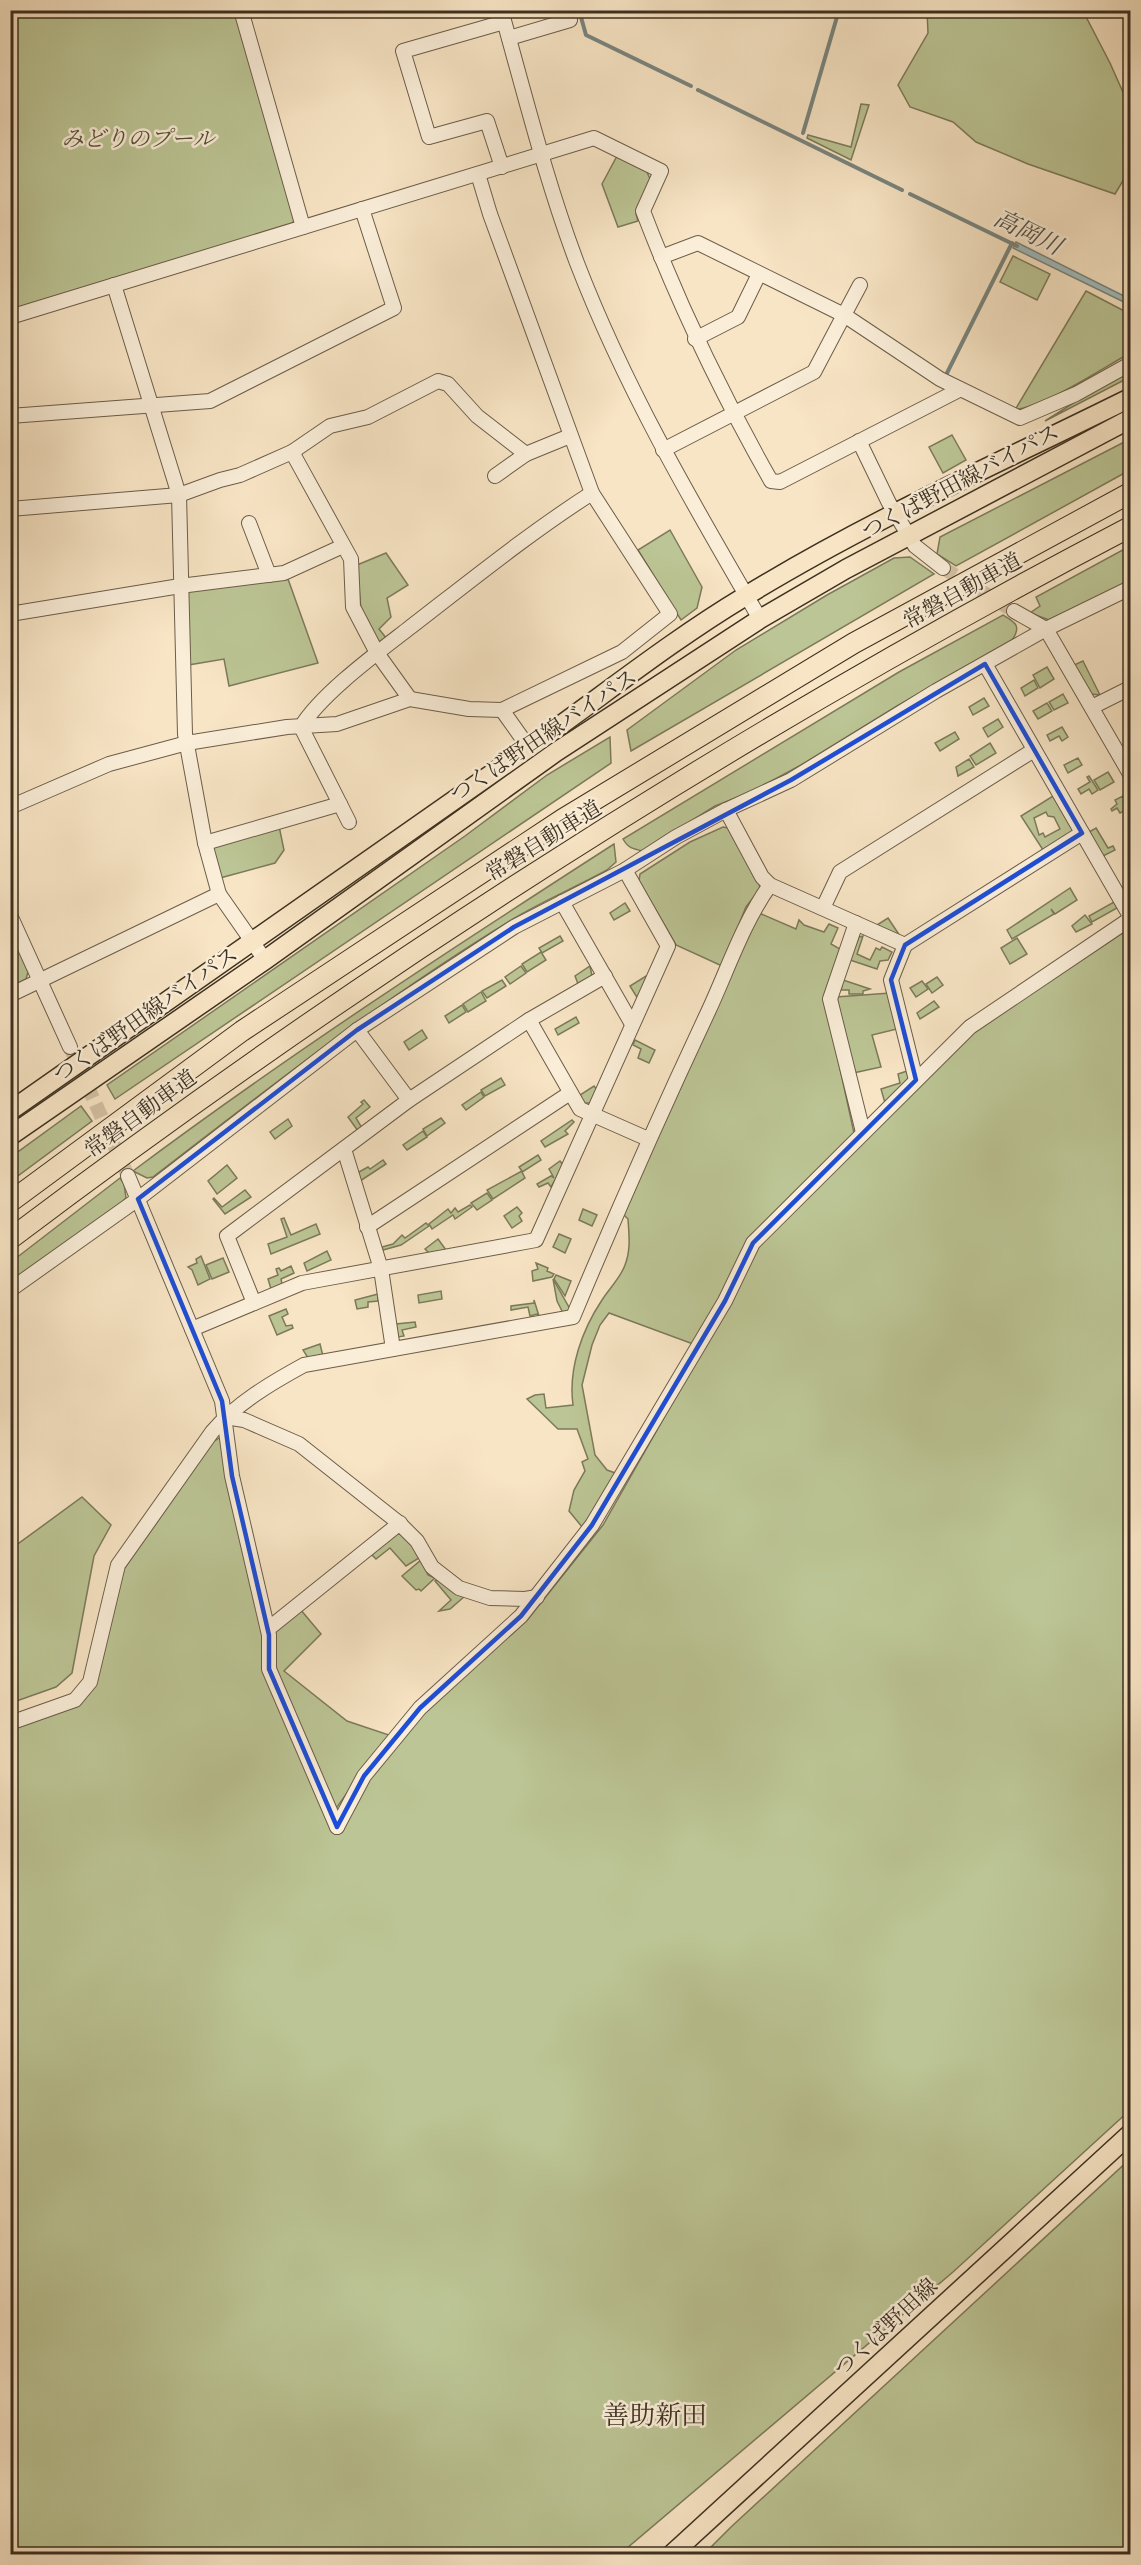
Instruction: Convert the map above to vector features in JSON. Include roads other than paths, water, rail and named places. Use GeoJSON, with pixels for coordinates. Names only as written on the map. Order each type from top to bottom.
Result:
{"type":"FeatureCollection","features":[{"type":"Feature","properties":{"kind":"highway","name":"常磐自動車道"},"geometry":{"type":"LineString","coordinates":[[10,1202],[242,1030],[563,819],[854,643],[1131,493]]}},
{"type":"Feature","properties":{"kind":"highway","name":"常磐自動車道"},"geometry":{"type":"LineString","coordinates":[[10,1239],[255,1060],[419,948],[574,848],[868,670],[1040,574],[1131,527]]}},
{"type":"Feature","properties":{"kind":"main road","name":"つくば野田線バイパス"},"geometry":{"type":"LineString","coordinates":[[10,1111],[529,748],[650,658],[746,595],[896,513],[1131,398]]}},
{"type":"Feature","properties":{"kind":"main road","name":"つくば野田線バイパス"},"geometry":{"type":"LineString","coordinates":[[10,1136],[265,960],[556,752],[760,619],[908,535],[1131,419]]}},
{"type":"Feature","properties":{"kind":"main road","name":"つくば野田線"},"geometry":{"type":"LineString","coordinates":[[672,2554],[1131,2134]]}},
{"type":"Feature","properties":{"kind":"street"},"geometry":{"type":"LineString","coordinates":[[241,10],[303,227]]}},
{"type":"Feature","properties":{"kind":"street"},"geometry":{"type":"LineString","coordinates":[[509,38],[570,20],[568,10]]}},
{"type":"Feature","properties":{"kind":"street"},"geometry":{"type":"LineString","coordinates":[[502,167],[487,121],[429,137],[403,51],[503,16],[542,155],[577,262],[604,330],[663,450],[760,619]]}},
{"type":"Feature","properties":{"kind":"street"},"geometry":{"type":"LineString","coordinates":[[10,317],[594,138],[661,171],[644,211],[695,339],[732,413],[771,481],[780,482],[959,390]]}},
{"type":"Feature","properties":{"kind":"street"},"geometry":{"type":"LineString","coordinates":[[10,807],[109,764],[187,743],[337,724],[410,699],[469,709],[502,710],[622,652],[670,614],[592,493],[478,174]]}},
{"type":"Feature","properties":{"kind":"street"},"geometry":{"type":"LineString","coordinates":[[10,416],[210,401],[394,308],[362,209]]}},
{"type":"Feature","properties":{"kind":"street"},"geometry":{"type":"LineString","coordinates":[[661,257],[698,243],[844,315],[959,390],[1020,418],[1076,394],[1131,364]]}},
{"type":"Feature","properties":{"kind":"street"},"geometry":{"type":"LineString","coordinates":[[695,339],[738,317],[759,274]]}},
{"type":"Feature","properties":{"kind":"street"},"geometry":{"type":"LineString","coordinates":[[114,285],[179,495],[180,586],[187,743],[205,843],[219,894],[265,960]]}},
{"type":"Feature","properties":{"kind":"street"},"geometry":{"type":"LineString","coordinates":[[663,450],[814,372],[861,285]]}},
{"type":"Feature","properties":{"kind":"street"},"geometry":{"type":"LineString","coordinates":[[10,509],[179,495],[220,480],[240,476],[292,452],[330,426],[368,417],[438,381],[448,384],[477,416],[526,454]]}},
{"type":"Feature","properties":{"kind":"street"},"geometry":{"type":"LineString","coordinates":[[495,476],[526,454],[570,436]]}},
{"type":"Feature","properties":{"kind":"street"},"geometry":{"type":"LineString","coordinates":[[858,441],[915,546],[943,568]]}},
{"type":"Feature","properties":{"kind":"street"},"geometry":{"type":"LineString","coordinates":[[292,452],[351,559],[353,607],[376,653],[410,699]]}},
{"type":"Feature","properties":{"kind":"street"},"geometry":{"type":"LineString","coordinates":[[301,727],[309,713],[376,653],[536,529],[592,493]]}},
{"type":"Feature","properties":{"kind":"street"},"geometry":{"type":"LineString","coordinates":[[249,522],[270,575]]}},
{"type":"Feature","properties":{"kind":"street"},"geometry":{"type":"LineString","coordinates":[[10,614],[180,586],[284,573],[343,546]]}},
{"type":"Feature","properties":{"kind":"street"},"geometry":{"type":"LineString","coordinates":[[10,1290],[138,1199],[357,1030],[514,927],[626,870],[676,837],[726,810],[791,780],[1046,629],[1131,588]]}},
{"type":"Feature","properties":{"kind":"street"},"geometry":{"type":"LineString","coordinates":[[1014,611],[1046,629],[1131,774]]}},
{"type":"Feature","properties":{"kind":"street"},"geometry":{"type":"LineString","coordinates":[[128,1176],[222,1401],[232,1476],[267,1629],[269,1669],[337,1827],[364,1776],[420,1708],[521,1616],[598,1515],[725,1300],[753,1243],[970,1027],[1131,917],[985,664]]}},
{"type":"Feature","properties":{"kind":"street"},"geometry":{"type":"LineString","coordinates":[[1092,707],[1131,688]]}},
{"type":"Feature","properties":{"kind":"street"},"geometry":{"type":"LineString","coordinates":[[502,710],[529,748]]}},
{"type":"Feature","properties":{"kind":"street"},"geometry":{"type":"LineString","coordinates":[[301,727],[349,822]]}},
{"type":"Feature","properties":{"kind":"street"},"geometry":{"type":"LineString","coordinates":[[823,908],[840,872],[1034,750]]}},
{"type":"Feature","properties":{"kind":"street"},"geometry":{"type":"LineString","coordinates":[[205,843],[340,804]]}},
{"type":"Feature","properties":{"kind":"street"},"geometry":{"type":"LineString","coordinates":[[726,810],[762,877],[770,885],[905,945]]}},
{"type":"Feature","properties":{"kind":"street"},"geometry":{"type":"LineString","coordinates":[[916,1080],[891,980],[905,945],[1082,833]]}},
{"type":"Feature","properties":{"kind":"street"},"geometry":{"type":"LineString","coordinates":[[192,1329],[302,1283],[536,1240],[668,946],[626,870]]}},
{"type":"Feature","properties":{"kind":"street"},"geometry":{"type":"LineString","coordinates":[[10,1723],[75,1700],[90,1682],[118,1565],[179,1477],[225,1417],[274,1382],[304,1365],[573,1317],[648,1139],[729,967],[753,909],[770,885]]}},
{"type":"Feature","properties":{"kind":"street"},"geometry":{"type":"LineString","coordinates":[[10,995],[219,894]]}},
{"type":"Feature","properties":{"kind":"street"},"geometry":{"type":"LineString","coordinates":[[562,902],[632,1024]]}},
{"type":"Feature","properties":{"kind":"street"},"geometry":{"type":"LineString","coordinates":[[10,915],[70,1047]]}},
{"type":"Feature","properties":{"kind":"street"},"geometry":{"type":"LineString","coordinates":[[856,923],[830,999],[863,1132]]}},
{"type":"Feature","properties":{"kind":"street"},"geometry":{"type":"LineString","coordinates":[[254,1303],[227,1236],[409,1100],[529,1020],[605,976]]}},
{"type":"Feature","properties":{"kind":"street"},"geometry":{"type":"LineString","coordinates":[[529,1020],[580,1109],[648,1139]]}},
{"type":"Feature","properties":{"kind":"street"},"geometry":{"type":"LineString","coordinates":[[357,1030],[409,1100]]}},
{"type":"Feature","properties":{"kind":"street"},"geometry":{"type":"LineString","coordinates":[[367,1227],[570,1093]]}},
{"type":"Feature","properties":{"kind":"street"},"geometry":{"type":"LineString","coordinates":[[344,1149],[381,1269],[393,1349]]}},
{"type":"Feature","properties":{"kind":"street"},"geometry":{"type":"LineString","coordinates":[[225,1417],[244,1420],[299,1444],[400,1523],[417,1541],[432,1567],[459,1588],[490,1598],[537,1597]]}},
{"type":"Feature","properties":{"kind":"street"},"geometry":{"type":"LineString","coordinates":[[267,1629],[400,1523]]}},
{"type":"Feature","properties":{"kind":"water"},"geometry":{"type":"Polygon","coordinates":[[[1016,242],[1130,299],[1130,305],[1013,248],[1016,242]]]}},
{"type":"Feature","properties":{"kind":"waterway","name":"高岡川"},"geometry":{"type":"LineString","coordinates":[[579,10],[586,35],[691,86]]}},
{"type":"Feature","properties":{"kind":"waterway"},"geometry":{"type":"LineString","coordinates":[[803,133],[839,10]]}},
{"type":"Feature","properties":{"kind":"waterway","name":"高岡川"},"geometry":{"type":"LineString","coordinates":[[698,90],[902,190]]}},
{"type":"Feature","properties":{"kind":"waterway","name":"高岡川"},"geometry":{"type":"LineString","coordinates":[[910,194],[1017,246]]}},
{"type":"Feature","properties":{"kind":"waterway"},"geometry":{"type":"LineString","coordinates":[[946,375],[1012,243]]}},
{"type":"Feature","properties":{"kind":"tunnel"},"geometry":{"type":"LineString","coordinates":[[943,568],[1014,611]]}},
{"type":"Feature","properties":{"kind":"tunnel"},"geometry":{"type":"LineString","coordinates":[[70,1047],[128,1176]]}},
{"type":"Feature","properties":{"kind":"district","name":"善助新田"},"geometry":{"type":"Point","coordinates":[655,2415]}},
{"type":"Feature","properties":{"kind":"park label","name":"みどりのプール"},"geometry":{"type":"Point","coordinates":[138,138]}}]}
